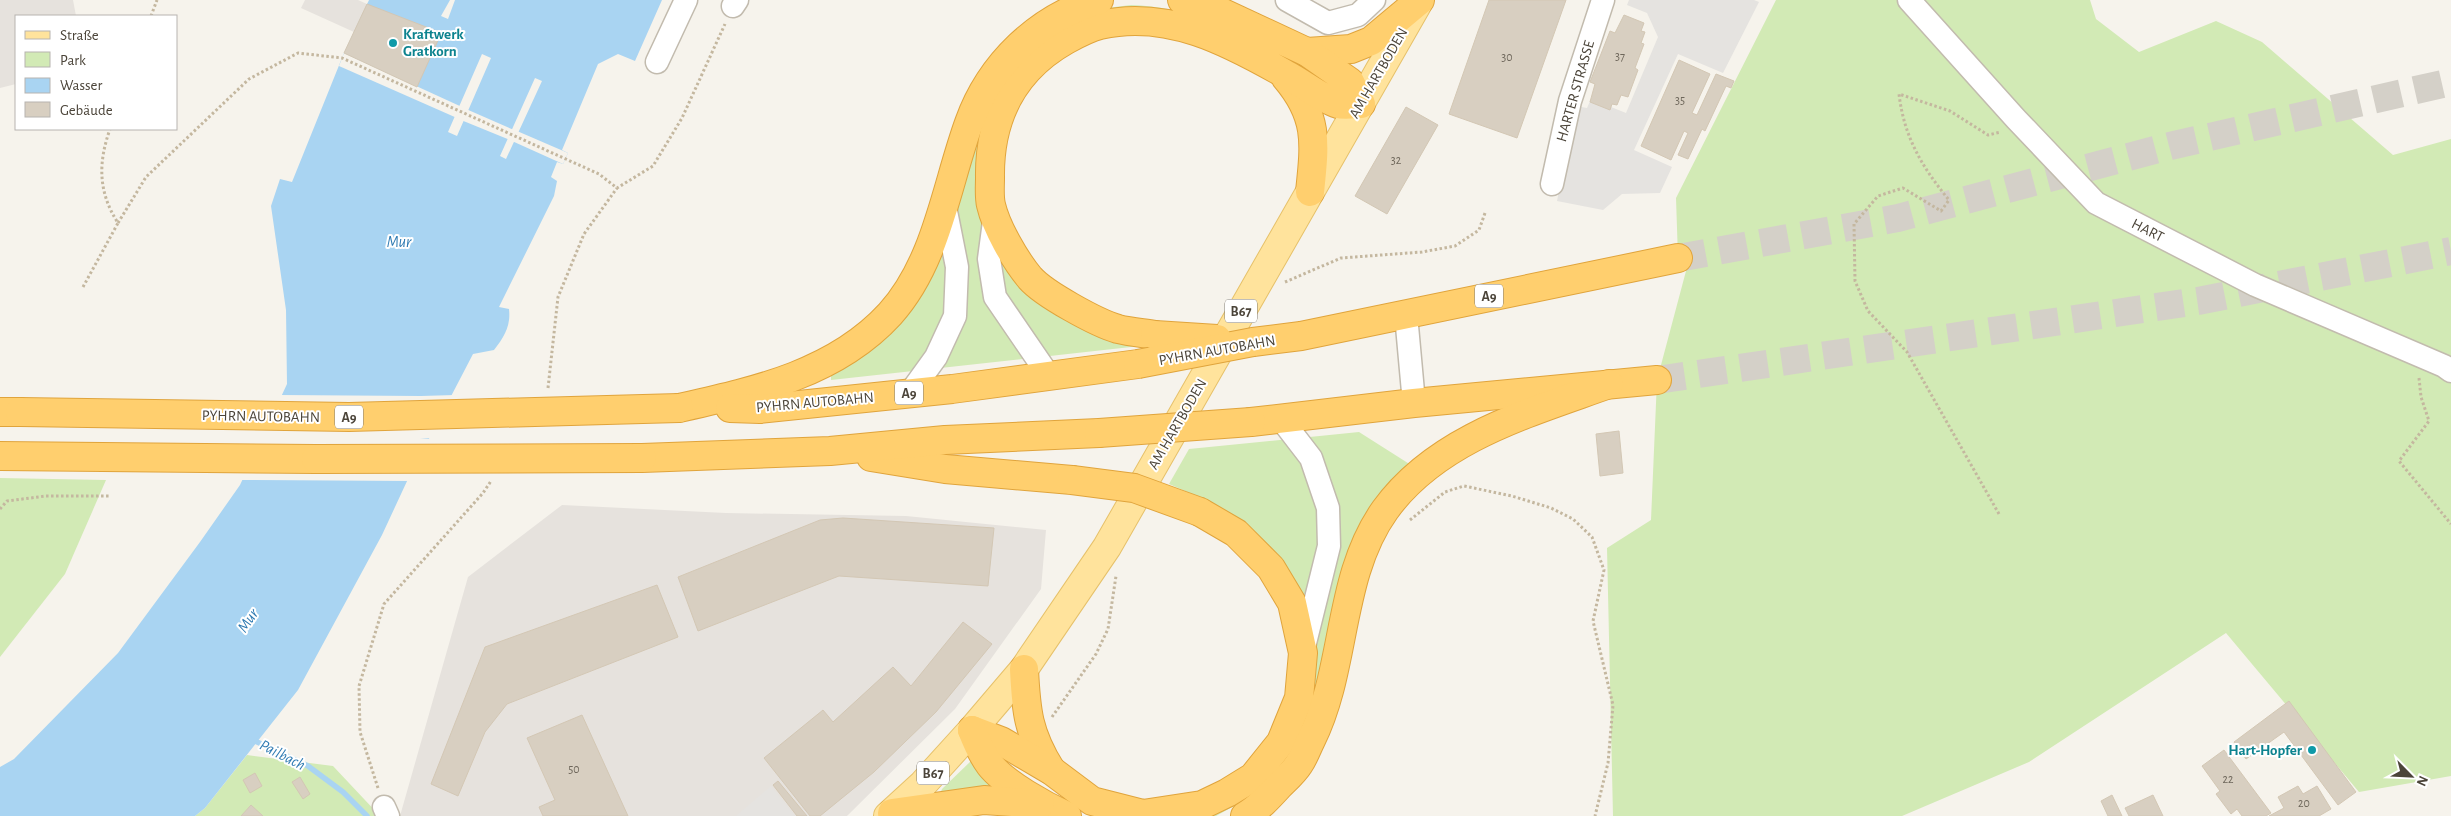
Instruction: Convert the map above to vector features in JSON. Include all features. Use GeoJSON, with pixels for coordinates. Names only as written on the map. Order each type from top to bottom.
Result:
{"type":"FeatureCollection","features":[{"type":"Feature","properties":{"kind":"highway"},"geometry":{"type":"LineString","coordinates":[[679,408],[758,391],[835,359],[864,338],[890,313],[924,260],[944,206],[969,122],[982,94],[1002,65],[1020,44],[1045,24],[1069,11],[1099,0]]}},
{"type":"Feature","properties":{"kind":"highway"},"geometry":{"type":"LineString","coordinates":[[1182,0],[1221,12],[1307,52],[1350,82],[1361,104],[1338,104],[1212,36],[1171,22],[1125,20],[1099,25],[1047,51],[1023,75],[1009,94],[998,121],[990,158],[990,204],[1008,245],[1031,278],[1071,307],[1117,329],[1155,335],[1253,342]]}},
{"type":"Feature","properties":{"kind":"highway"},"geometry":{"type":"LineString","coordinates":[[1307,52],[1351,49],[1371,41],[1420,0]]}},
{"type":"Feature","properties":{"kind":"highway"},"geometry":{"type":"LineString","coordinates":[[1278,70],[1300,95],[1307,109],[1314,138],[1310,192]]}},
{"type":"Feature","properties":{"kind":"highway","name":"PYHRN AUTOBAHN"},"geometry":{"type":"LineString","coordinates":[[10,412],[349,417],[679,408],[760,409],[910,393],[1138,364],[1253,342],[1301,336],[1678,258]]}},
{"type":"Feature","properties":{"kind":"highway"},"geometry":{"type":"LineString","coordinates":[[0,456],[384,460],[642,458],[830,451],[945,440],[1099,433],[1251,422],[1414,403],[1657,380]]}},
{"type":"Feature","properties":{"kind":"highway"},"geometry":{"type":"LineString","coordinates":[[1245,816],[1270,795],[1300,764],[1318,726],[1330,690],[1356,573],[1368,541],[1385,510],[1412,479],[1446,452],[1523,415],[1609,384]]}},
{"type":"Feature","properties":{"kind":"highway"},"geometry":{"type":"LineString","coordinates":[[830,451],[945,469],[1072,480],[1134,488],[1200,512],[1236,533],[1271,568],[1292,603],[1302,651],[1299,698],[1281,742],[1253,777],[1227,793],[1202,805],[1143,814],[1092,800],[1052,772],[1001,742],[972,730]]}},
{"type":"Feature","properties":{"kind":"highway"},"geometry":{"type":"LineString","coordinates":[[1024,669],[1028,722],[1037,748],[1052,772]]}},
{"type":"Feature","properties":{"kind":"highway"},"geometry":{"type":"LineString","coordinates":[[972,730],[981,752],[992,767],[1040,804],[1067,816]]}},
{"type":"Feature","properties":{"kind":"highway"},"geometry":{"type":"LineString","coordinates":[[890,814],[984,800],[1040,804]]}},
{"type":"Feature","properties":{"kind":"main road","name":"AM HARTBODEN"},"geometry":{"type":"LineString","coordinates":[[890,814],[923,784],[1024,669],[1107,547],[1420,0]]}},
{"type":"Feature","properties":{"kind":"street"},"geometry":{"type":"LineString","coordinates":[[657,62],[686,0]]}},
{"type":"Feature","properties":{"kind":"street"},"geometry":{"type":"LineString","coordinates":[[1286,0],[1328,23],[1358,15],[1374,0]]}},
{"type":"Feature","properties":{"kind":"street","name":"HARTER STRASSE"},"geometry":{"type":"LineString","coordinates":[[1552,184],[1570,100],[1603,0]]}},
{"type":"Feature","properties":{"kind":"street","name":"HART"},"geometry":{"type":"LineString","coordinates":[[1910,0],[2016,119],[2096,203],[2254,285],[2448,369]]}},
{"type":"Feature","properties":{"kind":"street"},"geometry":{"type":"LineString","coordinates":[[910,393],[936,357],[955,316],[957,267],[944,206]]}},
{"type":"Feature","properties":{"kind":"street"},"geometry":{"type":"LineString","coordinates":[[995,214],[989,259],[995,297],[1049,376]]}},
{"type":"Feature","properties":{"kind":"street"},"geometry":{"type":"LineString","coordinates":[[1406,315],[1414,403]]}},
{"type":"Feature","properties":{"kind":"street"},"geometry":{"type":"LineString","coordinates":[[1281,419],[1311,458],[1328,508],[1329,546],[1302,651]]}},
{"type":"Feature","properties":{"kind":"path"},"geometry":{"type":"LineString","coordinates":[[151,15],[157,0]]}},
{"type":"Feature","properties":{"kind":"path"},"geometry":{"type":"LineString","coordinates":[[83,287],[118,222],[146,177],[249,79],[298,53],[342,58],[599,174],[617,188],[653,166],[682,118],[735,3]]}},
{"type":"Feature","properties":{"kind":"path"},"geometry":{"type":"LineString","coordinates":[[1999,514],[1907,352],[1868,311],[1855,281],[1854,224],[1878,196],[1903,188],[1941,211],[1949,200],[1930,176],[1917,155],[1902,118],[1900,94],[1950,111],[1988,135],[2004,132],[2016,119]]}},
{"type":"Feature","properties":{"kind":"path"},"geometry":{"type":"LineString","coordinates":[[110,130],[100,169],[107,206],[118,222]]}},
{"type":"Feature","properties":{"kind":"path"},"geometry":{"type":"LineString","coordinates":[[1283,282],[1341,258],[1422,252],[1455,246],[1479,230],[1485,213]]}},
{"type":"Feature","properties":{"kind":"path"},"geometry":{"type":"LineString","coordinates":[[2448,369],[2419,373],[2421,397],[2429,421],[2399,460],[2451,524]]}},
{"type":"Feature","properties":{"kind":"path"},"geometry":{"type":"LineString","coordinates":[[1407,523],[1417,512],[1445,492],[1464,486],[1512,496],[1551,508],[1573,519],[1592,537],[1604,570],[1593,621],[1614,704],[1608,763],[1595,816]]}},
{"type":"Feature","properties":{"kind":"path"},"geometry":{"type":"LineString","coordinates":[[0,509],[7,501],[46,496],[110,496]]}},
{"type":"Feature","properties":{"kind":"path"},"geometry":{"type":"LineString","coordinates":[[1052,717],[1096,654],[1108,629],[1114,594]]}},
{"type":"Feature","properties":{"kind":"path"},"geometry":{"type":"LineString","coordinates":[[368,656],[359,686],[360,732],[386,812]]}},
{"type":"Feature","properties":{"kind":"shaded area"},"geometry":{"type":"Polygon","coordinates":[[[0,0],[73,0],[76,15],[15,15],[15,84],[0,88],[0,0]]]}},
{"type":"Feature","properties":{"kind":"shaded area"},"geometry":{"type":"Polygon","coordinates":[[[305,0],[358,0],[367,4],[354,32],[301,8],[305,0]]]}},
{"type":"Feature","properties":{"kind":"shaded area"},"geometry":{"type":"Polygon","coordinates":[[[1629,0],[1754,0],[1759,2],[1723,73],[1678,54],[1634,150],[1672,167],[1660,193],[1622,194],[1603,210],[1557,201],[1576,106],[1587,108],[1591,99],[1626,113],[1658,37],[1647,13],[1627,5],[1629,0]]]}},
{"type":"Feature","properties":{"kind":"shaded area"},"geometry":{"type":"Polygon","coordinates":[[[562,505],[726,513],[906,516],[1046,530],[1041,589],[955,709],[847,816],[400,816],[468,577],[562,505]]]}},
{"type":"Feature","properties":{"kind":"shaded area"},"geometry":{"type":"Polygon","coordinates":[[[771,786],[795,816],[736,816],[771,786]]]}},
{"type":"Feature","properties":{"kind":"green space"},"geometry":{"type":"Polygon","coordinates":[[[1776,0],[2090,0],[2096,19],[2139,52],[2216,21],[2262,42],[2393,155],[2451,139],[2451,776],[2359,792],[2226,633],[2029,762],[1902,816],[1613,816],[1607,548],[1651,520],[1657,380],[1686,271],[1678,258],[1676,198],[1776,0]]]}},
{"type":"Feature","properties":{"kind":"green space"},"geometry":{"type":"Polygon","coordinates":[[[1131,5],[1184,13],[1232,29],[1255,39],[1339,84],[1340,92],[1318,83],[1211,25],[1165,11],[1142,10],[1117,13],[1102,16],[1063,30],[1031,53],[1006,81],[989,115],[981,152],[981,190],[990,228],[1008,265],[1020,281],[1051,307],[1069,318],[1088,326],[1127,339],[1146,343],[1140,346],[831,380],[831,372],[876,344],[896,326],[916,299],[944,234],[972,145],[988,104],[1009,68],[1038,38],[1077,16],[1131,5]]]}},
{"type":"Feature","properties":{"kind":"green space"},"geometry":{"type":"Polygon","coordinates":[[[1359,432],[1411,465],[1326,662],[1300,739],[1277,773],[1245,800],[1216,816],[1197,816],[1250,790],[1314,638],[1206,500],[1169,484],[1189,449],[1359,432]]]}},
{"type":"Feature","properties":{"kind":"green space"},"geometry":{"type":"Polygon","coordinates":[[[0,478],[106,480],[65,574],[0,657],[0,478]]]}},
{"type":"Feature","properties":{"kind":"green space"},"geometry":{"type":"Polygon","coordinates":[[[247,755],[333,766],[380,816],[195,816],[205,808],[247,755]]]}},
{"type":"Feature","properties":{"kind":"green space"},"geometry":{"type":"Polygon","coordinates":[[[971,761],[1002,786],[940,794],[942,789],[971,761]]]}},
{"type":"Feature","properties":{"kind":"water","name":"Mur"},"geometry":{"type":"Polygon","coordinates":[[[369,0],[450,0],[441,16],[448,19],[455,0],[662,0],[635,61],[618,54],[598,64],[562,150],[568,153],[563,164],[557,162],[551,177],[557,181],[554,196],[499,307],[509,309],[509,321],[504,336],[494,350],[473,354],[408,479],[382,535],[298,690],[205,808],[195,816],[0,816],[0,767],[14,759],[118,653],[240,485],[287,384],[286,310],[271,206],[280,179],[292,182],[344,53],[369,0]],[[482,54],[448,132],[457,136],[491,58],[482,54]],[[535,78],[500,156],[506,159],[542,81],[535,78]]]}},
{"type":"Feature","properties":{"kind":"pier"},"geometry":{"type":"Polygon","coordinates":[[[344,53],[462,107],[457,118],[339,66],[344,53]]]}},
{"type":"Feature","properties":{"kind":"pier"},"geometry":{"type":"Polygon","coordinates":[[[466,109],[514,130],[510,140],[461,120],[466,109]]]}},
{"type":"Feature","properties":{"kind":"pier"},"geometry":{"type":"Polygon","coordinates":[[[517,131],[568,153],[563,164],[512,141],[517,131]]]}},
{"type":"Feature","properties":{"kind":"pier"},"geometry":{"type":"Polygon","coordinates":[[[279,395],[455,395],[432,438],[420,438],[432,439],[410,481],[240,480],[279,395]]]}},
{"type":"Feature","properties":{"kind":"building"},"geometry":{"type":"Polygon","coordinates":[[[1489,0],[1566,0],[1517,138],[1449,114],[1489,0]]]}},
{"type":"Feature","properties":{"kind":"building","name":"Kraftwerk Gratkorn"},"geometry":{"type":"Polygon","coordinates":[[[367,4],[439,32],[437,35],[440,36],[417,87],[344,53],[367,4]]]}},
{"type":"Feature","properties":{"kind":"building"},"geometry":{"type":"Polygon","coordinates":[[[1624,15],[1644,23],[1641,31],[1645,32],[1641,43],[1644,44],[1635,68],[1638,70],[1628,97],[1621,95],[1617,105],[1612,104],[1610,110],[1590,102],[1595,84],[1590,82],[1610,31],[1615,33],[1624,15]]]}},
{"type":"Feature","properties":{"kind":"building"},"geometry":{"type":"Polygon","coordinates":[[[1679,60],[1710,74],[1692,113],[1697,115],[1716,74],[1734,81],[1731,88],[1726,86],[1705,131],[1702,129],[1688,159],[1678,155],[1688,133],[1684,131],[1671,160],[1641,146],[1679,60]]]}},
{"type":"Feature","properties":{"kind":"building"},"geometry":{"type":"Polygon","coordinates":[[[1406,107],[1438,125],[1387,214],[1355,196],[1406,107]]]}},
{"type":"Feature","properties":{"kind":"building"},"geometry":{"type":"Polygon","coordinates":[[[1619,431],[1623,473],[1600,476],[1596,434],[1619,431]]]}},
{"type":"Feature","properties":{"kind":"building"},"geometry":{"type":"Polygon","coordinates":[[[843,518],[994,528],[988,586],[839,576],[698,631],[678,577],[820,520],[843,518]]]}},
{"type":"Feature","properties":{"kind":"building"},"geometry":{"type":"Polygon","coordinates":[[[657,585],[678,637],[507,704],[485,732],[458,796],[431,784],[485,647],[657,585]]]}},
{"type":"Feature","properties":{"kind":"building"},"geometry":{"type":"Polygon","coordinates":[[[963,622],[992,644],[936,712],[874,772],[820,816],[810,816],[764,758],[823,710],[833,722],[893,667],[911,686],[963,622]]]}},
{"type":"Feature","properties":{"kind":"building","name":"Hart-Hopfer"},"geometry":{"type":"Polygon","coordinates":[[[2289,701],[2356,792],[2338,805],[2284,732],[2246,759],[2234,742],[2289,701]]]}},
{"type":"Feature","properties":{"kind":"building"},"geometry":{"type":"Polygon","coordinates":[[[582,715],[628,816],[543,816],[539,807],[555,800],[527,738],[582,715]]]}},
{"type":"Feature","properties":{"kind":"building","name":"Hart-Hopfer"},"geometry":{"type":"Polygon","coordinates":[[[2224,750],[2271,813],[2266,816],[2242,816],[2237,809],[2231,814],[2216,794],[2220,791],[2202,766],[2224,750]]]}},
{"type":"Feature","properties":{"kind":"building"},"geometry":{"type":"Polygon","coordinates":[[[255,773],[262,786],[250,793],[243,780],[255,773]]]}},
{"type":"Feature","properties":{"kind":"building"},"geometry":{"type":"Polygon","coordinates":[[[300,777],[310,794],[303,799],[292,782],[300,777]]]}},
{"type":"Feature","properties":{"kind":"building"},"geometry":{"type":"Polygon","coordinates":[[[778,781],[807,816],[797,816],[773,785],[778,781]]]}},
{"type":"Feature","properties":{"kind":"building"},"geometry":{"type":"Polygon","coordinates":[[[2298,786],[2303,794],[2317,786],[2331,809],[2319,816],[2269,816],[2284,808],[2278,797],[2298,786]]]}},
{"type":"Feature","properties":{"kind":"building"},"geometry":{"type":"Polygon","coordinates":[[[2112,795],[2122,816],[2108,816],[2101,801],[2112,795]]]}},
{"type":"Feature","properties":{"kind":"building"},"geometry":{"type":"Polygon","coordinates":[[[2153,795],[2163,816],[2129,816],[2125,808],[2153,795]]]}},
{"type":"Feature","properties":{"kind":"building"},"geometry":{"type":"Polygon","coordinates":[[[251,805],[263,816],[241,816],[251,805]]]}},
{"type":"Feature","properties":{"kind":"waterway","name":"Pailbach"},"geometry":{"type":"LineString","coordinates":[[251,739],[308,766],[343,792],[367,816]]}},
{"type":"Feature","properties":{"kind":"tunnel"},"geometry":{"type":"LineString","coordinates":[[1678,258],[1898,218],[2170,146],[2451,82]]}},
{"type":"Feature","properties":{"kind":"tunnel"},"geometry":{"type":"LineString","coordinates":[[1657,380],[2198,301],[2451,251]]}},
{"type":"Feature","properties":{"kind":"place","name":"Kraftwerk Gratkorn"},"geometry":{"type":"Point","coordinates":[393,43]}},
{"type":"Feature","properties":{"kind":"place","name":"Hart-Hopfer"},"geometry":{"type":"Point","coordinates":[2312,750]}}]}
